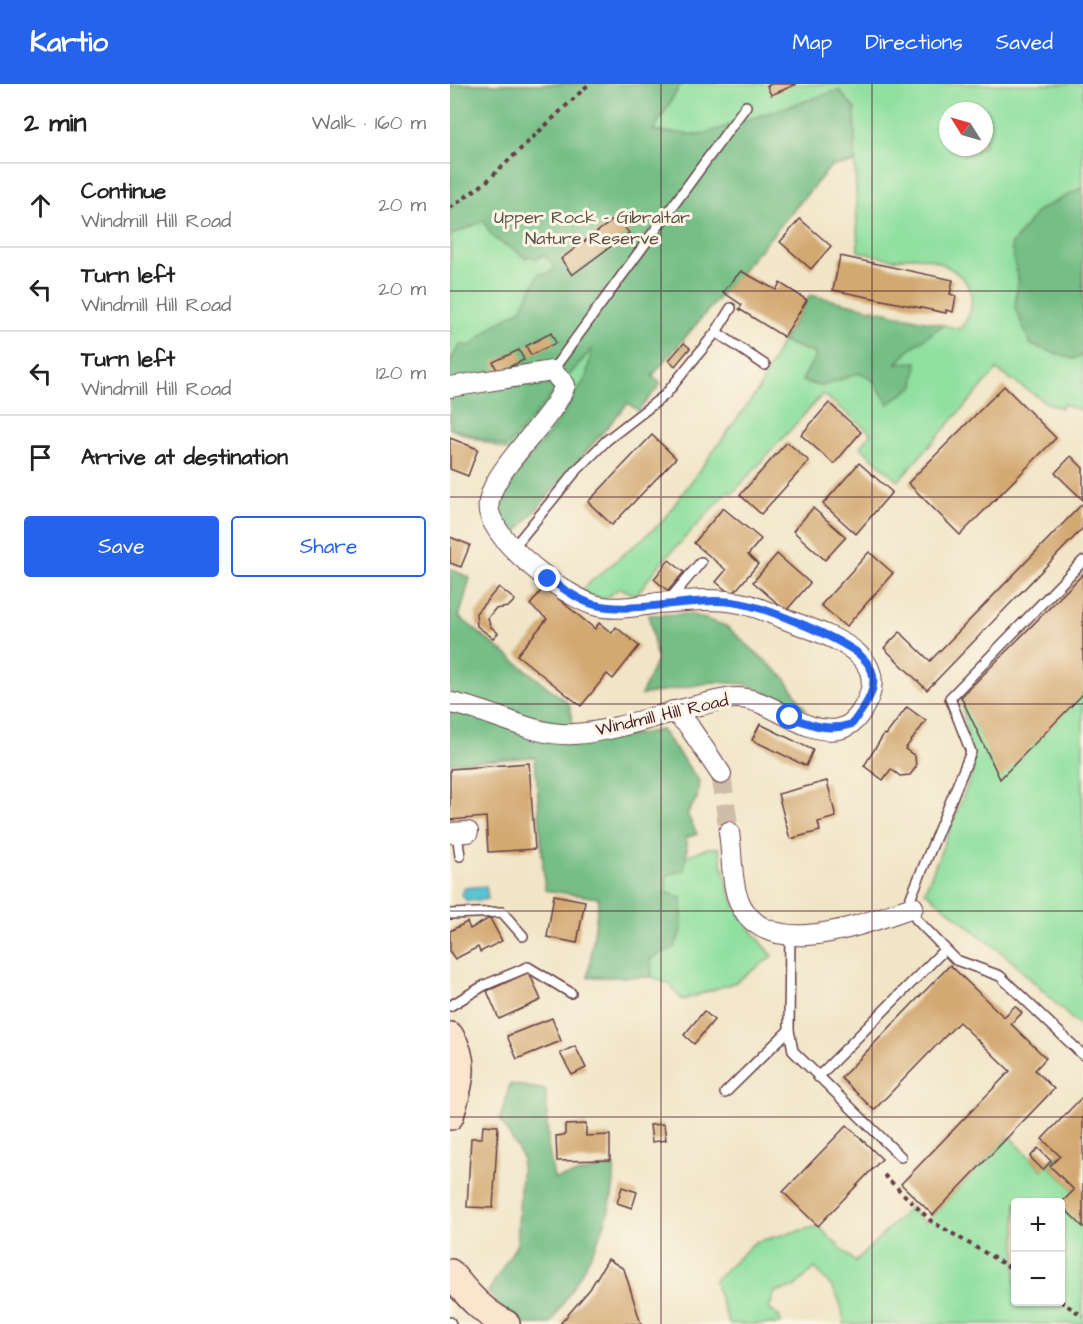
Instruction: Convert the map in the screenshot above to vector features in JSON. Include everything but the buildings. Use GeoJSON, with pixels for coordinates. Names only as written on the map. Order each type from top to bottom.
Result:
{"type":"FeatureCollection","features":[{"type":"Feature","properties":{"kind":"main road"},"geometry":{"type":"LineString","coordinates":[[450,1036],[461,1059],[459,1080],[450,1116]]}},
{"type":"Feature","properties":{"kind":"main road"},"geometry":{"type":"LineString","coordinates":[[450,1273],[469,1296],[491,1316],[506,1324]]}},
{"type":"Feature","properties":{"kind":"street"},"geometry":{"type":"LineString","coordinates":[[450,387],[552,371]]}},
{"type":"Feature","properties":{"kind":"street","name":"Windmill Hill Road"},"geometry":{"type":"LineString","coordinates":[[450,703],[542,731],[571,735],[595,732],[673,711],[737,698],[751,700],[823,729],[837,729],[852,724],[872,690],[873,675],[868,663],[856,651],[806,627],[753,606],[733,602],[667,603],[637,607],[595,605],[548,579],[513,548],[490,515],[488,498],[495,480],[561,399],[566,385],[552,371]]}},
{"type":"Feature","properties":{"kind":"street"},"geometry":{"type":"LineString","coordinates":[[673,711],[688,725],[721,774]]}},
{"type":"Feature","properties":{"kind":"street"},"geometry":{"type":"LineString","coordinates":[[729,832],[737,896],[748,917],[765,931],[790,935],[847,929],[913,907]]}},
{"type":"Feature","properties":{"kind":"lane"},"geometry":{"type":"LineString","coordinates":[[552,371],[746,106]]}},
{"type":"Feature","properties":{"kind":"lane"},"geometry":{"type":"LineString","coordinates":[[513,548],[576,471],[607,440],[665,395],[716,332],[731,308]]}},
{"type":"Feature","properties":{"kind":"lane"},"geometry":{"type":"LineString","coordinates":[[716,332],[765,365]]}},
{"type":"Feature","properties":{"kind":"lane"},"geometry":{"type":"LineString","coordinates":[[1083,561],[950,698],[971,752],[911,897],[916,919],[956,960],[1000,976],[1083,1055]]}},
{"type":"Feature","properties":{"kind":"lane"},"geometry":{"type":"LineString","coordinates":[[667,603],[701,562]]}},
{"type":"Feature","properties":{"kind":"lane"},"geometry":{"type":"LineString","coordinates":[[458,832],[460,856]]}},
{"type":"Feature","properties":{"kind":"lane"},"geometry":{"type":"LineString","coordinates":[[450,914],[502,912],[523,936]]}},
{"type":"Feature","properties":{"kind":"lane"},"geometry":{"type":"LineString","coordinates":[[790,935],[789,1030],[794,1052],[902,1157]]}},
{"type":"Feature","properties":{"kind":"lane"},"geometry":{"type":"LineString","coordinates":[[818,1077],[941,953]]}},
{"type":"Feature","properties":{"kind":"lane"},"geometry":{"type":"LineString","coordinates":[[450,1006],[484,985],[528,967],[571,993]]}},
{"type":"Feature","properties":{"kind":"lane"},"geometry":{"type":"LineString","coordinates":[[725,1093],[789,1030]]}},
{"type":"Feature","properties":{"kind":"path"},"geometry":{"type":"LineString","coordinates":[[450,207],[484,183],[589,84]]}},
{"type":"Feature","properties":{"kind":"path"},"geometry":{"type":"LineString","coordinates":[[884,1175],[931,1221],[1011,1268]]}},
{"type":"Feature","properties":{"kind":"path"},"geometry":{"type":"LineString","coordinates":[[1065,1304],[1083,1316]]}},
{"type":"Feature","properties":{"kind":"green space","name":"Upper Rock - Gibraltar Nature Reserve"},"geometry":{"type":"Polygon","coordinates":[[[450,84],[1083,84],[1083,411],[1063,404],[1061,408],[1047,403],[997,370],[898,481],[860,447],[871,433],[823,394],[732,494],[729,491],[661,563],[636,595],[620,588],[603,600],[580,591],[661,523],[759,389],[782,341],[816,354],[802,381],[822,386],[859,373],[873,380],[889,404],[895,366],[911,348],[943,325],[960,329],[966,321],[971,309],[971,295],[968,286],[947,266],[917,257],[894,259],[858,251],[855,163],[831,166],[652,376],[661,384],[628,403],[514,535],[506,487],[528,458],[450,429],[450,84]]]}},
{"type":"Feature","properties":{"kind":"green space"},"geometry":{"type":"Polygon","coordinates":[[[450,84],[681,84],[653,131],[700,135],[839,90],[855,109],[855,163],[831,166],[652,376],[661,384],[638,411],[628,403],[514,535],[496,510],[506,487],[554,428],[586,378],[592,349],[507,447],[450,428],[450,362],[460,344],[470,346],[495,325],[521,309],[539,274],[551,272],[555,266],[544,255],[536,259],[531,256],[525,258],[497,240],[484,221],[451,235],[450,272],[450,84]]]}},
{"type":"Feature","properties":{"kind":"green space"},"geometry":{"type":"Polygon","coordinates":[[[1083,187],[1083,355],[1073,359],[1031,345],[1015,308],[1018,278],[1011,246],[1037,211],[1083,187]]]}},
{"type":"Feature","properties":{"kind":"green space"},"geometry":{"type":"Polygon","coordinates":[[[810,295],[943,325],[911,348],[897,363],[917,362],[914,386],[888,404],[873,380],[859,373],[822,386],[802,381],[816,354],[782,341],[810,295]]]}},
{"type":"Feature","properties":{"kind":"green space"},"geometry":{"type":"Polygon","coordinates":[[[450,569],[470,578],[459,617],[569,704],[577,745],[661,730],[699,781],[697,798],[687,814],[697,834],[685,838],[686,856],[708,848],[719,848],[736,907],[773,956],[736,982],[682,1000],[670,984],[652,977],[588,977],[599,898],[545,890],[535,757],[450,692],[450,569]]]}},
{"type":"Feature","properties":{"kind":"green space"},"geometry":{"type":"Polygon","coordinates":[[[450,569],[470,578],[459,617],[569,704],[577,745],[661,730],[699,781],[697,798],[687,814],[697,834],[685,838],[687,849],[684,870],[667,875],[666,892],[682,898],[682,930],[674,948],[651,958],[652,977],[588,977],[599,898],[545,890],[535,757],[450,763],[450,569]]]}},
{"type":"Feature","properties":{"kind":"green space"},"geometry":{"type":"Polygon","coordinates":[[[1083,574],[1083,1030],[1012,961],[925,891],[973,772],[961,697],[1083,574]]]}},
{"type":"Feature","properties":{"kind":"green space"},"geometry":{"type":"Polygon","coordinates":[[[690,614],[726,626],[785,678],[806,710],[745,684],[713,682],[641,695],[657,660],[649,615],[690,614]]]}},
{"type":"Feature","properties":{"kind":"green space"},"geometry":{"type":"Polygon","coordinates":[[[510,1084],[546,1090],[548,1145],[554,1179],[614,1166],[613,1188],[603,1229],[584,1268],[551,1324],[495,1324],[502,1309],[488,1292],[517,1244],[522,1157],[500,1119],[510,1084]]]}},
{"type":"Feature","properties":{"kind":"green space"},"geometry":{"type":"Polygon","coordinates":[[[1009,1136],[1042,1170],[1058,1154],[1060,1156],[1050,1167],[1074,1190],[1083,1227],[1083,1324],[844,1324],[836,1293],[815,1268],[793,1288],[775,1292],[769,1309],[779,1316],[781,1324],[729,1324],[714,1281],[755,1242],[818,1226],[855,1262],[910,1207],[925,1223],[1009,1136]]]}},
{"type":"Feature","properties":{"kind":"water"},"geometry":{"type":"Polygon","coordinates":[[[486,886],[488,899],[467,901],[461,894],[465,888],[486,886]]]}},
{"type":"Feature","properties":{"kind":"tunnel"},"geometry":{"type":"LineString","coordinates":[[721,774],[729,832]]}},
{"type":"Feature","properties":{"kind":"route"},"geometry":{"type":"LineString","coordinates":[[548,579],[595,605],[637,607],[659,603],[733,602],[753,606],[806,627],[856,651],[868,663],[873,675],[872,690],[852,724],[837,729],[823,729],[790,717]]}}]}
